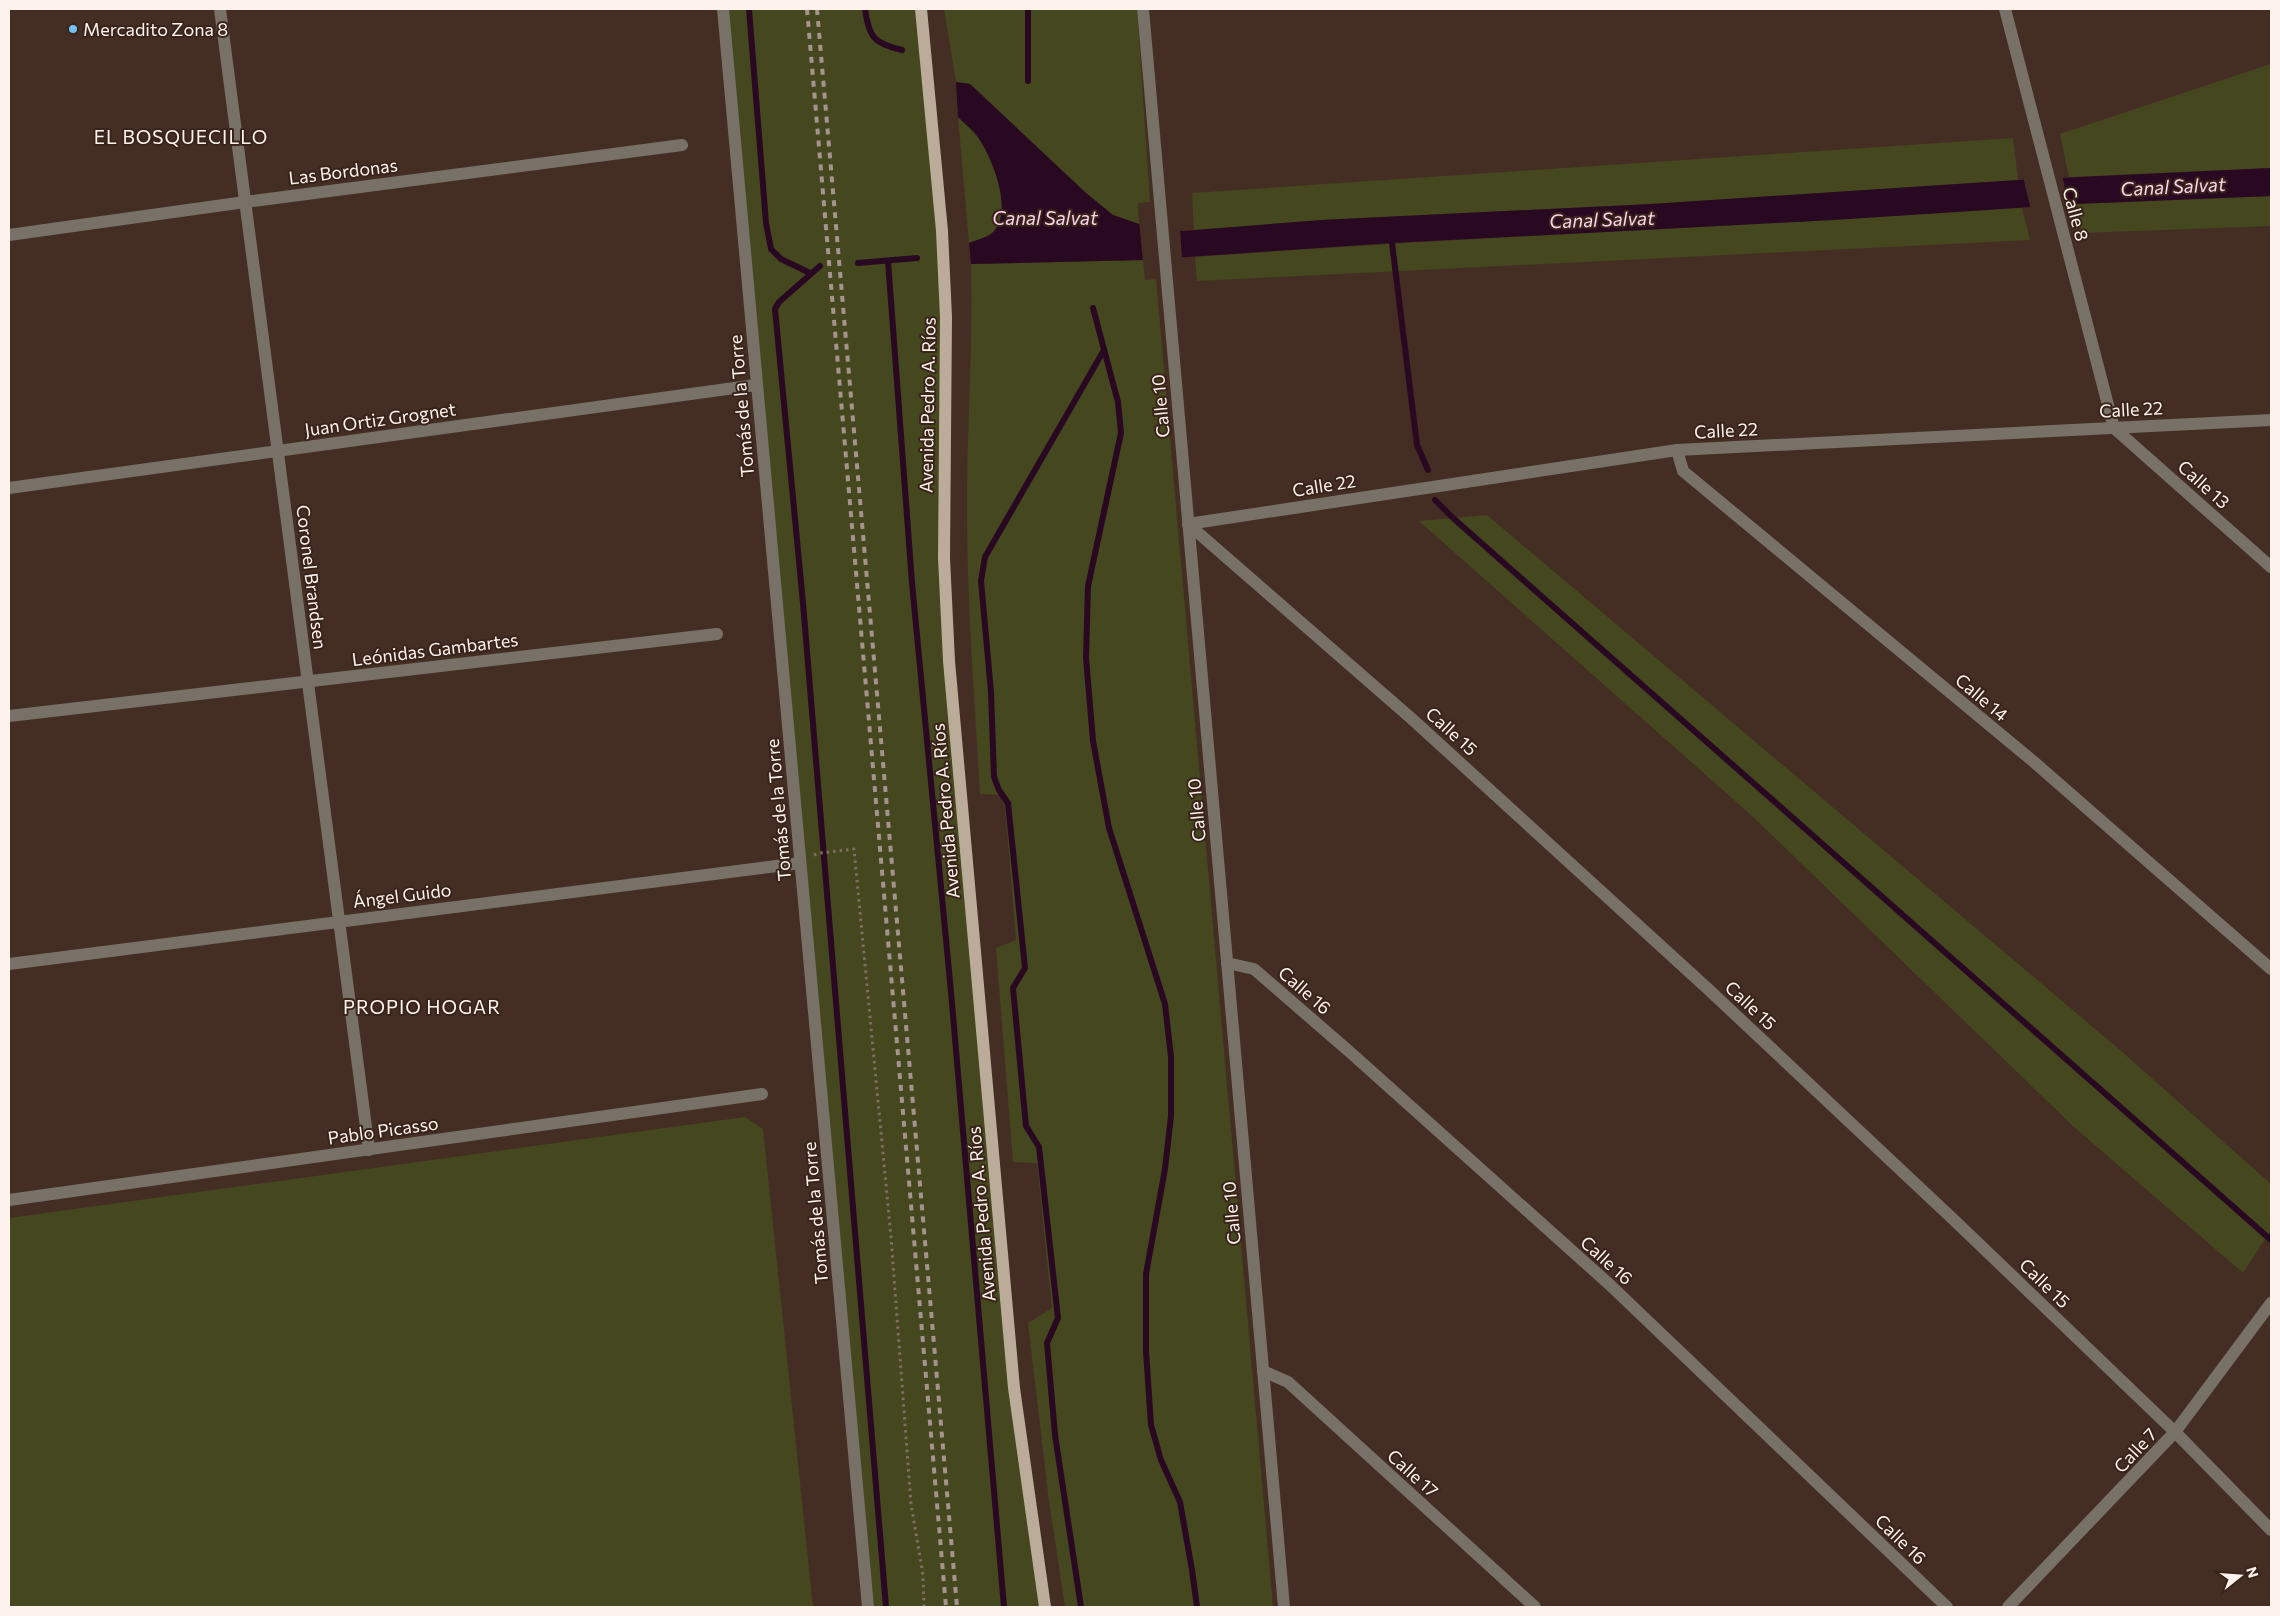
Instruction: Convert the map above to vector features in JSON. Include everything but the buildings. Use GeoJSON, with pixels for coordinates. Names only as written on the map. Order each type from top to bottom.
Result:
{"type":"FeatureCollection","features":[{"type":"Feature","properties":{"kind":"main road","name":"Avenida Pedro A. Ríos"},"geometry":{"type":"LineString","coordinates":[[921,9],[942,231],[946,335],[944,558],[949,661],[1014,1388],[1045,1607]]}},
{"type":"Feature","properties":{"kind":"street","name":"Coronel Brandsen"},"geometry":{"type":"LineString","coordinates":[[220,9],[369,1150]]}},
{"type":"Feature","properties":{"kind":"street","name":"Tomás de la Torre"},"geometry":{"type":"LineString","coordinates":[[723,9],[868,1607]]}},
{"type":"Feature","properties":{"kind":"street","name":"Calle 10"},"geometry":{"type":"LineString","coordinates":[[1143,9],[1284,1607]]}},
{"type":"Feature","properties":{"kind":"street","name":"Calle 8"},"geometry":{"type":"LineString","coordinates":[[2004,9],[2114,428]]}},
{"type":"Feature","properties":{"kind":"street","name":"Las Bordonas"},"geometry":{"type":"LineString","coordinates":[[9,235],[682,145]]}},
{"type":"Feature","properties":{"kind":"street","name":"Juan Ortiz Grognet"},"geometry":{"type":"LineString","coordinates":[[9,488],[756,385]]}},
{"type":"Feature","properties":{"kind":"street","name":"Calle 22"},"geometry":{"type":"LineString","coordinates":[[1188,524],[1677,450],[2271,420]]}},
{"type":"Feature","properties":{"kind":"street","name":"Calle 13"},"geometry":{"type":"LineString","coordinates":[[2114,428],[2271,568]]}},
{"type":"Feature","properties":{"kind":"street","name":"Calle 14"},"geometry":{"type":"LineString","coordinates":[[1677,450],[1683,471],[2034,762],[2271,969]]}},
{"type":"Feature","properties":{"kind":"street","name":"Calle 15"},"geometry":{"type":"LineString","coordinates":[[1188,524],[1412,719],[1708,989],[1952,1218],[2175,1432],[2271,1530]]}},
{"type":"Feature","properties":{"kind":"street","name":"Leónidas Gambartes"},"geometry":{"type":"LineString","coordinates":[[9,716],[717,634]]}},
{"type":"Feature","properties":{"kind":"street","name":"Ángel Guido"},"geometry":{"type":"LineString","coordinates":[[9,964],[339,920],[800,863]]}},
{"type":"Feature","properties":{"kind":"street","name":"Calle 16"},"geometry":{"type":"LineString","coordinates":[[1227,963],[1254,969],[1351,1053],[1609,1284],[1947,1607]]}},
{"type":"Feature","properties":{"kind":"street","name":"Pablo Picasso"},"geometry":{"type":"LineString","coordinates":[[9,1200],[762,1094]]}},
{"type":"Feature","properties":{"kind":"street","name":"Calle 7"},"geometry":{"type":"LineString","coordinates":[[2008,1607],[2175,1432],[2271,1303]]}},
{"type":"Feature","properties":{"kind":"street","name":"Calle 17"},"geometry":{"type":"LineString","coordinates":[[1263,1371],[1288,1382],[1535,1607]]}},
{"type":"Feature","properties":{"kind":"path"},"geometry":{"type":"LineString","coordinates":[[820,853],[854,849],[891,1237],[911,1504],[923,1575],[924,1607]]}},
{"type":"Feature","properties":{"kind":"green space"},"geometry":{"type":"Polygon","coordinates":[[[723,9],[921,9],[942,231],[944,558],[1001,1230],[1045,1607],[868,1607],[723,9]]]}},
{"type":"Feature","properties":{"kind":"green space"},"geometry":{"type":"Polygon","coordinates":[[[944,9],[1137,9],[1150,202],[1138,203],[1139,224],[1113,215],[1086,193],[970,84],[956,82],[944,9]]]}},
{"type":"Feature","properties":{"kind":"green space"},"geometry":{"type":"Polygon","coordinates":[[[2271,64],[2271,168],[2069,177],[2060,134],[2271,64]]]}},
{"type":"Feature","properties":{"kind":"green space"},"geometry":{"type":"Polygon","coordinates":[[[958,117],[975,133],[983,145],[995,171],[1002,200],[998,225],[991,234],[969,243],[958,117]]]}},
{"type":"Feature","properties":{"kind":"green space"},"geometry":{"type":"Polygon","coordinates":[[[2013,138],[2018,180],[1651,204],[1322,220],[1194,230],[1192,193],[2013,138]]]}},
{"type":"Feature","properties":{"kind":"green space"},"geometry":{"type":"Polygon","coordinates":[[[2271,196],[2271,226],[2081,233],[2076,204],[2271,196]]]}},
{"type":"Feature","properties":{"kind":"green space"},"geometry":{"type":"Polygon","coordinates":[[[2022,208],[2030,240],[1197,281],[1195,257],[1402,243],[2022,208]]]}},
{"type":"Feature","properties":{"kind":"green space"},"geometry":{"type":"Polygon","coordinates":[[[1143,260],[1145,280],[1156,279],[1273,1607],[1065,1607],[1049,1501],[1028,1323],[1052,1308],[1037,1163],[1013,1162],[996,948],[1016,940],[1004,795],[980,794],[971,640],[967,525],[971,264],[1143,260]]]}},
{"type":"Feature","properties":{"kind":"green space"},"geometry":{"type":"Polygon","coordinates":[[[1487,515],[2120,1050],[2271,1184],[2271,1230],[2243,1273],[2074,1127],[1751,815],[1419,521],[1487,515]]]}},
{"type":"Feature","properties":{"kind":"green space"},"geometry":{"type":"Polygon","coordinates":[[[745,1117],[763,1129],[813,1607],[9,1607],[9,1218],[745,1117]]]}},
{"type":"Feature","properties":{"kind":"water","name":"Canal Salvat"},"geometry":{"type":"Polygon","coordinates":[[[956,82],[970,84],[1086,193],[1113,215],[1139,224],[1183,231],[1322,220],[1651,204],[2018,180],[2271,168],[2271,196],[2076,204],[1834,220],[1392,243],[1143,260],[971,264],[969,243],[991,234],[998,225],[1002,200],[995,171],[983,145],[975,133],[958,117],[956,82]]]}},
{"type":"Feature","properties":{"kind":"pier"},"geometry":{"type":"Polygon","coordinates":[[[2062,175],[2069,207],[2031,210],[2023,177],[2062,175]]]}},
{"type":"Feature","properties":{"kind":"pier"},"geometry":{"type":"Polygon","coordinates":[[[1139,221],[1180,228],[1182,259],[1143,262],[1139,221]]]}},
{"type":"Feature","properties":{"kind":"waterway","name":"Canal Salvat"},"geometry":{"type":"LineString","coordinates":[[749,9],[766,223],[771,249],[781,259],[810,273]]}},
{"type":"Feature","properties":{"kind":"waterway"},"geometry":{"type":"LineString","coordinates":[[865,9],[871,33],[875,38],[885,45],[902,50]]}},
{"type":"Feature","properties":{"kind":"waterway"},"geometry":{"type":"LineString","coordinates":[[1028,9],[1028,81]]}},
{"type":"Feature","properties":{"kind":"waterway"},"geometry":{"type":"LineString","coordinates":[[1391,235],[1417,445],[1428,470]]}},
{"type":"Feature","properties":{"kind":"waterway","name":"Canal Salvat"},"geometry":{"type":"LineString","coordinates":[[858,263],[917,258]]}},
{"type":"Feature","properties":{"kind":"waterway"},"geometry":{"type":"LineString","coordinates":[[888,261],[912,583],[951,992],[1004,1607]]}},
{"type":"Feature","properties":{"kind":"waterway"},"geometry":{"type":"LineString","coordinates":[[820,266],[779,302],[775,309],[803,603],[886,1607]]}},
{"type":"Feature","properties":{"kind":"waterway"},"geometry":{"type":"LineString","coordinates":[[1093,308],[1118,402],[1121,433],[1088,586],[1086,658],[1093,741],[1109,828],[1165,1004],[1171,1057],[1171,1116],[1165,1169],[1146,1274],[1146,1351],[1151,1425],[1161,1460],[1180,1502],[1197,1607]]}},
{"type":"Feature","properties":{"kind":"waterway"},"geometry":{"type":"LineString","coordinates":[[1081,1607],[1055,1435],[1047,1343],[1058,1318],[1039,1147],[1026,1126],[1013,988],[1025,968],[1008,803],[999,790],[994,777],[991,692],[981,581],[985,557],[1104,350]]}},
{"type":"Feature","properties":{"kind":"waterway"},"geometry":{"type":"LineString","coordinates":[[1435,500],[1453,518],[2271,1240]]}},
{"type":"Feature","properties":{"kind":"railway"},"geometry":{"type":"LineString","coordinates":[[807,9],[946,1607]]}},
{"type":"Feature","properties":{"kind":"railway"},"geometry":{"type":"LineString","coordinates":[[817,9],[957,1607]]}},
{"type":"Feature","properties":{"kind":"place","name":"Mercadito Zona 8"},"geometry":{"type":"Point","coordinates":[73,29]}},
{"type":"Feature","properties":{"kind":"district","name":"EL BOSQUECILLO"},"geometry":{"type":"Point","coordinates":[181,136]}},
{"type":"Feature","properties":{"kind":"district","name":"PROPIO HOGAR"},"geometry":{"type":"Point","coordinates":[422,1006]}}]}
